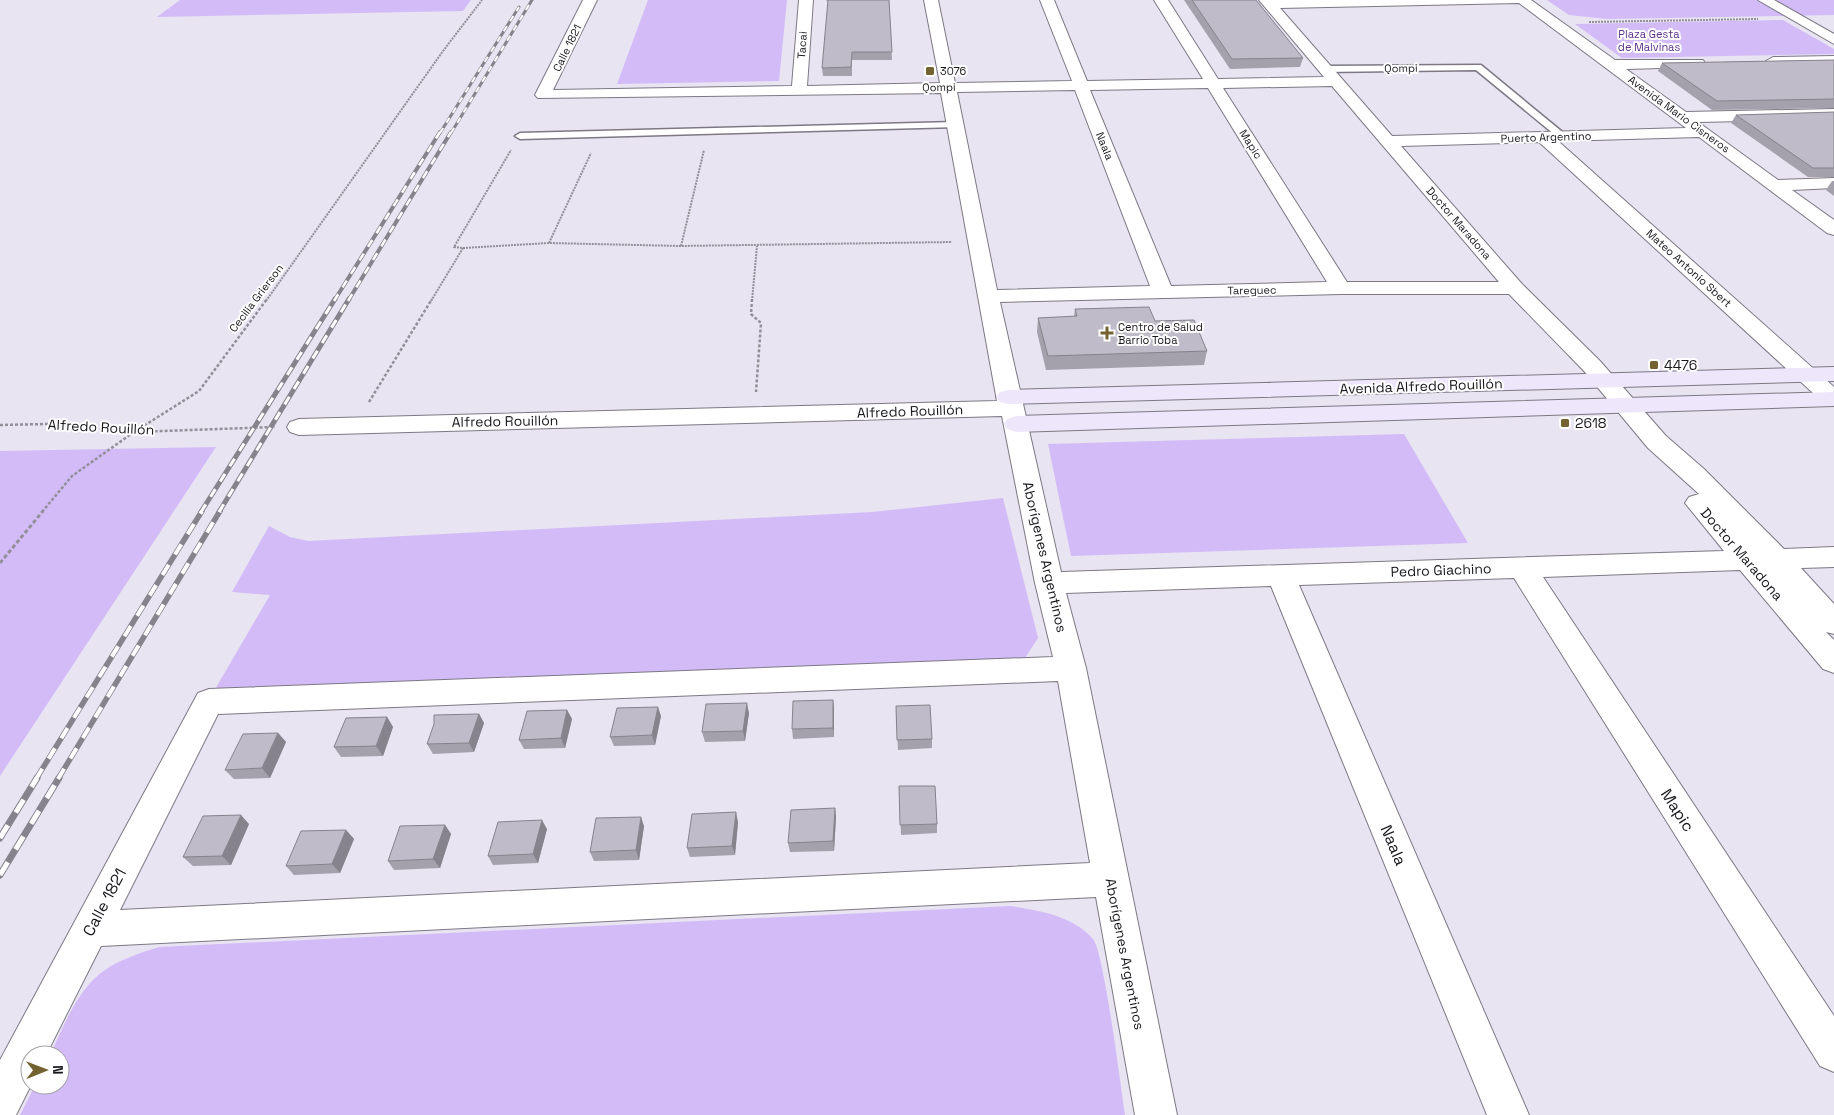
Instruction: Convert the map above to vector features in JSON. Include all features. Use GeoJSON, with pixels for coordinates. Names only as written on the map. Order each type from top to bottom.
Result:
{"type":"FeatureCollection","features":[{"type":"Feature","properties":{"kind":"street","name":"Calle 1821"},"geometry":{"type":"LineString","coordinates":[[543,95],[590,0]]}},
{"type":"Feature","properties":{"kind":"street","name":"Tacai"},"geometry":{"type":"LineString","coordinates":[[799,90],[806,0]]}},
{"type":"Feature","properties":{"kind":"street","name":"Aborígenes Argentinos"},"geometry":{"type":"LineString","coordinates":[[931,0],[988,296],[1049,583],[1071,668],[1156,1115]]}},
{"type":"Feature","properties":{"kind":"street","name":"Naala"},"geometry":{"type":"LineString","coordinates":[[1048,0],[1163,292]]}},
{"type":"Feature","properties":{"kind":"street","name":"Mapic"},"geometry":{"type":"LineString","coordinates":[[1161,0],[1341,288]]}},
{"type":"Feature","properties":{"kind":"street"},"geometry":{"type":"LineString","coordinates":[[1268,2],[1515,0]]}},
{"type":"Feature","properties":{"kind":"street","name":"Avenida Mario Cisneros"},"geometry":{"type":"LineString","coordinates":[[1523,0],[1834,229]]}},
{"type":"Feature","properties":{"kind":"street"},"geometry":{"type":"LineString","coordinates":[[1765,0],[1834,40]]}},
{"type":"Feature","properties":{"kind":"street","name":"Doctor Maradona"},"geometry":{"type":"LineString","coordinates":[[1268,2],[1515,288],[1604,381],[1657,442],[1695,475],[1777,559],[1834,623]]}},
{"type":"Feature","properties":{"kind":"street"},"geometry":{"type":"LineString","coordinates":[[1756,62],[1834,60]]}},
{"type":"Feature","properties":{"kind":"street"},"geometry":{"type":"LineString","coordinates":[[1611,65],[1708,63]]}},
{"type":"Feature","properties":{"kind":"street","name":"Qompi"},"geometry":{"type":"LineString","coordinates":[[543,95],[1213,83],[1330,75]]}},
{"type":"Feature","properties":{"kind":"street"},"geometry":{"type":"LineString","coordinates":[[1683,117],[1834,114]]}},
{"type":"Feature","properties":{"kind":"street","name":"Puerto Argentino"},"geometry":{"type":"LineString","coordinates":[[1389,141],[1702,132]]}},
{"type":"Feature","properties":{"kind":"street","name":"Mateo Antonio Sbert"},"geometry":{"type":"LineString","coordinates":[[1554,137],[1806,375],[1834,399]]}},
{"type":"Feature","properties":{"kind":"street"},"geometry":{"type":"LineString","coordinates":[[1774,184],[1834,183]]}},
{"type":"Feature","properties":{"kind":"street","name":"Tareguec"},"geometry":{"type":"LineString","coordinates":[[988,296],[1341,288],[1515,288]]}},
{"type":"Feature","properties":{"kind":"street","name":"Avenida Alfredo Rouillón"},"geometry":{"type":"LineString","coordinates":[[1012,410],[1604,381],[1834,374]]}},
{"type":"Feature","properties":{"kind":"street","name":"Avenida Alfredo Rouillón"},"geometry":{"type":"LineString","coordinates":[[1012,410],[1625,405],[1834,399]]}},
{"type":"Feature","properties":{"kind":"street","name":"Alfredo Rouillón"},"geometry":{"type":"LineString","coordinates":[[299,427],[1012,410]]}},
{"type":"Feature","properties":{"kind":"street","name":"Doctor Maradona"},"geometry":{"type":"LineString","coordinates":[[1657,442],[1675,476],[1834,661]]}},
{"type":"Feature","properties":{"kind":"street","name":"Pedro Giachino"},"geometry":{"type":"LineString","coordinates":[[1049,583],[1834,557]]}},
{"type":"Feature","properties":{"kind":"street","name":"Mapic"},"geometry":{"type":"LineString","coordinates":[[1522,567],[1834,1052]]}},
{"type":"Feature","properties":{"kind":"street","name":"Naala"},"geometry":{"type":"LineString","coordinates":[[1281,575],[1508,1115]]}},
{"type":"Feature","properties":{"kind":"street","name":"Calle 1821"},"geometry":{"type":"LineString","coordinates":[[0,1102],[209,702],[1071,668]]}},
{"type":"Feature","properties":{"kind":"street"},"geometry":{"type":"LineString","coordinates":[[90,929],[1111,878]]}},
{"type":"Feature","properties":{"kind":"lane","name":"Qompi"},"geometry":{"type":"LineString","coordinates":[[1330,75],[1478,67]]}},
{"type":"Feature","properties":{"kind":"lane","name":"Mateo Antonio Sbert"},"geometry":{"type":"LineString","coordinates":[[1478,67],[1554,137]]}},
{"type":"Feature","properties":{"kind":"lane"},"geometry":{"type":"LineString","coordinates":[[520,136],[955,124]]}},
{"type":"Feature","properties":{"kind":"path","name":"Cecilia Grierson"},"geometry":{"type":"LineString","coordinates":[[0,563],[72,476],[134,432],[199,391],[318,230],[443,51],[482,0]]}},
{"type":"Feature","properties":{"kind":"path"},"geometry":{"type":"LineString","coordinates":[[1553,22],[1796,18]]}},
{"type":"Feature","properties":{"kind":"path"},"geometry":{"type":"LineString","coordinates":[[681,246],[708,130]]}},
{"type":"Feature","properties":{"kind":"path"},"geometry":{"type":"LineString","coordinates":[[549,243],[600,134]]}},
{"type":"Feature","properties":{"kind":"path"},"geometry":{"type":"LineString","coordinates":[[520,136],[454,247],[549,243],[758,246],[978,242]]}},
{"type":"Feature","properties":{"kind":"path"},"geometry":{"type":"LineString","coordinates":[[754,415],[761,323],[751,314],[758,246]]}},
{"type":"Feature","properties":{"kind":"path"},"geometry":{"type":"LineString","coordinates":[[355,425],[463,248]]}},
{"type":"Feature","properties":{"kind":"path","name":"Alfredo Rouillón"},"geometry":{"type":"LineString","coordinates":[[0,425],[47,424],[134,432],[299,427]]}},
{"type":"Feature","properties":{"kind":"green space"},"geometry":{"type":"Polygon","coordinates":[[[180,0],[471,0],[463,11],[157,17],[180,0]]]}},
{"type":"Feature","properties":{"kind":"green space"},"geometry":{"type":"Polygon","coordinates":[[[648,0],[787,0],[779,81],[617,84],[648,0]]]}},
{"type":"Feature","properties":{"kind":"green space"},"geometry":{"type":"Polygon","coordinates":[[[1547,0],[1834,0],[1834,15],[1607,19],[1569,15],[1547,0]]]}},
{"type":"Feature","properties":{"kind":"green space","name":"Plaza Gesta de Malvinas"},"geometry":{"type":"Polygon","coordinates":[[[1783,20],[1834,49],[1834,54],[1622,58],[1575,24],[1783,20]]]}},
{"type":"Feature","properties":{"kind":"green space"},"geometry":{"type":"Polygon","coordinates":[[[1404,434],[1468,543],[1071,556],[1048,444],[1404,434]]]}},
{"type":"Feature","properties":{"kind":"green space"},"geometry":{"type":"Polygon","coordinates":[[[216,447],[0,776],[0,451],[216,447]]]}},
{"type":"Feature","properties":{"kind":"green space"},"geometry":{"type":"Polygon","coordinates":[[[1003,498],[1038,638],[1025,658],[214,691],[270,595],[232,592],[269,526],[290,537],[308,541],[872,512],[1003,498]]]}},
{"type":"Feature","properties":{"kind":"green space"},"geometry":{"type":"Polygon","coordinates":[[[1010,906],[1055,915],[1076,925],[1093,939],[1102,968],[1107,994],[1125,1115],[20,1115],[30,1095],[70,1095],[70,1045],[55,1045],[72,1009],[87,987],[95,978],[111,966],[159,947],[1010,906]]]}},
{"type":"Feature","properties":{"kind":"building"},"geometry":{"type":"Polygon","coordinates":[[[828,0],[889,0],[892,52],[852,52],[851,67],[822,68],[828,0]]]}},
{"type":"Feature","properties":{"kind":"building"},"geometry":{"type":"Polygon","coordinates":[[[1192,0],[1256,0],[1303,58],[1232,59],[1192,0]]]}},
{"type":"Feature","properties":{"kind":"building"},"geometry":{"type":"Polygon","coordinates":[[[1834,60],[1834,99],[1717,101],[1662,63],[1834,60]]]}},
{"type":"Feature","properties":{"kind":"building"},"geometry":{"type":"Polygon","coordinates":[[[1834,112],[1834,168],[1813,168],[1736,115],[1834,112]]]}},
{"type":"Feature","properties":{"kind":"building"},"geometry":{"type":"Polygon","coordinates":[[[1149,307],[1155,321],[1194,320],[1207,351],[1048,356],[1038,318],[1077,316],[1075,309],[1149,307]]]}},
{"type":"Feature","properties":{"kind":"building"},"geometry":{"type":"Polygon","coordinates":[[[833,700],[833,728],[792,729],[793,701],[833,700]]]}},
{"type":"Feature","properties":{"kind":"building"},"geometry":{"type":"Polygon","coordinates":[[[747,703],[743,731],[702,732],[706,704],[747,703]]]}},
{"type":"Feature","properties":{"kind":"building"},"geometry":{"type":"Polygon","coordinates":[[[930,705],[932,739],[897,740],[896,706],[930,705]]]}},
{"type":"Feature","properties":{"kind":"building"},"geometry":{"type":"Polygon","coordinates":[[[658,707],[652,735],[610,737],[617,708],[658,707]]]}},
{"type":"Feature","properties":{"kind":"building"},"geometry":{"type":"Polygon","coordinates":[[[567,710],[561,738],[519,740],[527,711],[567,710]]]}},
{"type":"Feature","properties":{"kind":"building"},"geometry":{"type":"Polygon","coordinates":[[[479,714],[469,743],[427,744],[434,724],[434,715],[479,714]]]}},
{"type":"Feature","properties":{"kind":"building"},"geometry":{"type":"Polygon","coordinates":[[[387,717],[376,746],[334,747],[346,718],[387,717]]]}},
{"type":"Feature","properties":{"kind":"building"},"geometry":{"type":"Polygon","coordinates":[[[278,733],[262,768],[225,770],[243,734],[278,733]]]}},
{"type":"Feature","properties":{"kind":"building"},"geometry":{"type":"Polygon","coordinates":[[[899,786],[935,786],[937,824],[900,825],[899,786]]]}},
{"type":"Feature","properties":{"kind":"building"},"geometry":{"type":"Polygon","coordinates":[[[835,808],[833,841],[788,843],[791,810],[835,808]]]}},
{"type":"Feature","properties":{"kind":"building"},"geometry":{"type":"Polygon","coordinates":[[[736,812],[732,846],[687,848],[692,814],[736,812]]]}},
{"type":"Feature","properties":{"kind":"building"},"geometry":{"type":"Polygon","coordinates":[[[241,815],[222,856],[183,857],[203,816],[241,815]]]}},
{"type":"Feature","properties":{"kind":"building"},"geometry":{"type":"Polygon","coordinates":[[[641,817],[636,850],[590,852],[596,818],[641,817]]]}},
{"type":"Feature","properties":{"kind":"building"},"geometry":{"type":"Polygon","coordinates":[[[542,820],[533,854],[488,856],[498,822],[542,820]]]}},
{"type":"Feature","properties":{"kind":"building"},"geometry":{"type":"Polygon","coordinates":[[[445,825],[433,859],[388,861],[400,826],[445,825]]]}},
{"type":"Feature","properties":{"kind":"building"},"geometry":{"type":"Polygon","coordinates":[[[346,830],[332,864],[286,866],[301,831],[346,830]]]}},
{"type":"Feature","properties":{"kind":"railway"},"geometry":{"type":"LineString","coordinates":[[451,133],[532,0]]}},
{"type":"Feature","properties":{"kind":"railway"},"geometry":{"type":"LineString","coordinates":[[440,133],[519,7]]}},
{"type":"Feature","properties":{"kind":"railway"},"geometry":{"type":"LineString","coordinates":[[334,301],[440,132]]}},
{"type":"Feature","properties":{"kind":"railway"},"geometry":{"type":"LineString","coordinates":[[348,301],[451,132]]}},
{"type":"Feature","properties":{"kind":"railway"},"geometry":{"type":"LineString","coordinates":[[201,512],[335,299]]}},
{"type":"Feature","properties":{"kind":"railway"},"geometry":{"type":"LineString","coordinates":[[219,512],[349,299]]}},
{"type":"Feature","properties":{"kind":"railway"},"geometry":{"type":"LineString","coordinates":[[36,779],[202,511]]}},
{"type":"Feature","properties":{"kind":"railway"},"geometry":{"type":"LineString","coordinates":[[58,779],[220,511]]}},
{"type":"Feature","properties":{"kind":"railway"},"geometry":{"type":"LineString","coordinates":[[0,838],[37,778]]}},
{"type":"Feature","properties":{"kind":"railway"},"geometry":{"type":"LineString","coordinates":[[0,875],[59,778]]}},
{"type":"Feature","properties":{"kind":"place","name":"3076"},"geometry":{"type":"Point","coordinates":[930,71]}},
{"type":"Feature","properties":{"kind":"place","name":"Centro de Salud Barrio Toba"},"geometry":{"type":"Point","coordinates":[1107,333]}},
{"type":"Feature","properties":{"kind":"place","name":"4476"},"geometry":{"type":"Point","coordinates":[1654,365]}},
{"type":"Feature","properties":{"kind":"place","name":"2618"},"geometry":{"type":"Point","coordinates":[1565,423]}}]}
